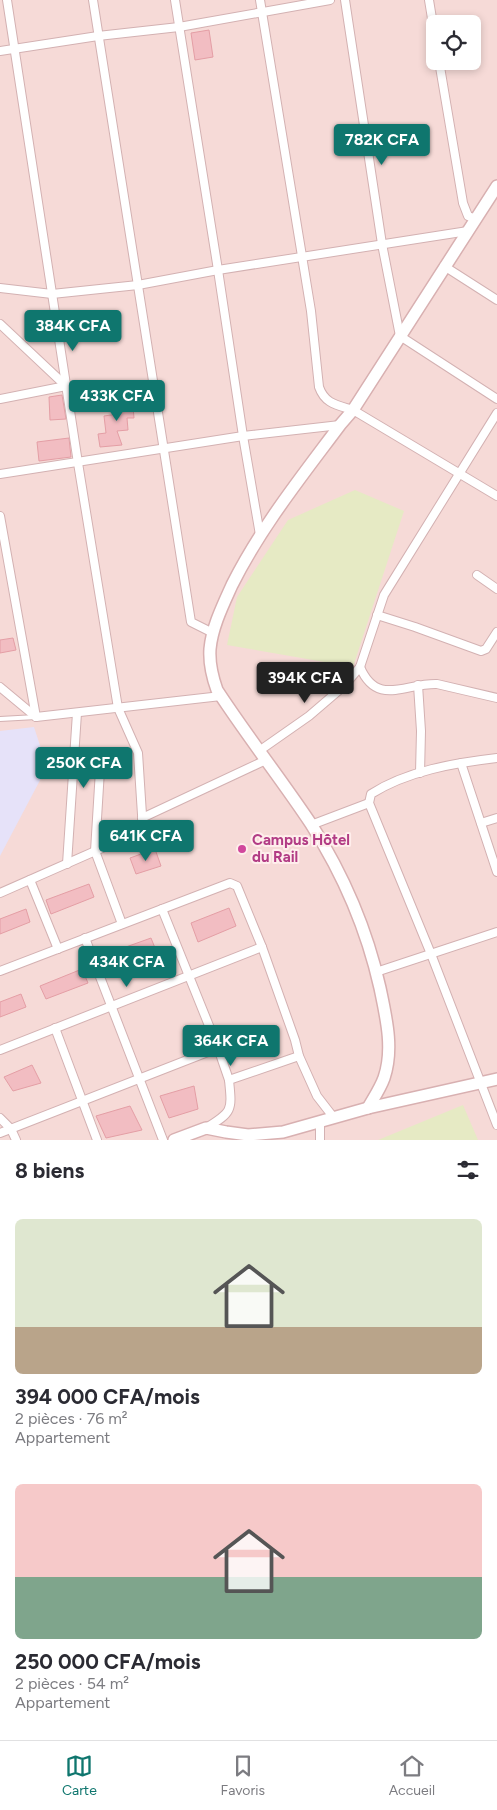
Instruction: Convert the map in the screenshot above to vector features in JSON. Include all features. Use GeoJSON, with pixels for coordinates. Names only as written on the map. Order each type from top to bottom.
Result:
{"type":"FeatureCollection","features":[{"type":"Feature","properties":{"kind":"street"},"geometry":{"type":"LineString","coordinates":[[0,893],[143,830],[138,752],[118,708],[7,0]]}},
{"type":"Feature","properties":{"kind":"street"},"geometry":{"type":"LineString","coordinates":[[93,0],[191,622],[213,633]]}},
{"type":"Feature","properties":{"kind":"street"},"geometry":{"type":"LineString","coordinates":[[175,0],[260,535]]}},
{"type":"Feature","properties":{"kind":"street"},"geometry":{"type":"LineString","coordinates":[[260,0],[311,311],[319,388],[323,397],[333,404],[353,410],[497,496]]}},
{"type":"Feature","properties":{"kind":"street"},"geometry":{"type":"LineString","coordinates":[[0,51],[98,36],[179,27],[330,0]]}},
{"type":"Feature","properties":{"kind":"street"},"geometry":{"type":"LineString","coordinates":[[345,0],[382,244],[400,336],[497,399]]}},
{"type":"Feature","properties":{"kind":"street"},"geometry":{"type":"LineString","coordinates":[[429,0],[431,15]]}},
{"type":"Feature","properties":{"kind":"street"},"geometry":{"type":"LineString","coordinates":[[441,70],[463,203],[468,216],[476,220]]}},
{"type":"Feature","properties":{"kind":"street"},"geometry":{"type":"LineString","coordinates":[[368,1108],[384,1077],[388,1049],[387,1021],[376,972],[352,900],[333,861],[311,825],[221,696],[211,672],[210,649],[222,606],[260,535],[340,424],[353,410],[444,266],[476,220],[494,199],[497,186]]}},
{"type":"Feature","properties":{"kind":"street"},"geometry":{"type":"LineString","coordinates":[[0,288],[52,294],[138,285],[218,270],[468,231]]}},
{"type":"Feature","properties":{"kind":"street"},"geometry":{"type":"LineString","coordinates":[[444,266],[497,300]]}},
{"type":"Feature","properties":{"kind":"street"},"geometry":{"type":"LineString","coordinates":[[0,324],[66,386]]}},
{"type":"Feature","properties":{"kind":"street"},"geometry":{"type":"LineString","coordinates":[[0,399],[66,386]]}},
{"type":"Feature","properties":{"kind":"street"},"geometry":{"type":"LineString","coordinates":[[142,818],[262,755],[344,686],[360,667],[377,615],[391,584],[497,413]]}},
{"type":"Feature","properties":{"kind":"street"},"geometry":{"type":"LineString","coordinates":[[0,474],[243,436],[340,424]]}},
{"type":"Feature","properties":{"kind":"street"},"geometry":{"type":"LineString","coordinates":[[0,516],[36,717]]}},
{"type":"Feature","properties":{"kind":"street"},"geometry":{"type":"LineString","coordinates":[[477,575],[497,589]]}},
{"type":"Feature","properties":{"kind":"street"},"geometry":{"type":"LineString","coordinates":[[377,615],[415,626],[481,651],[486,649],[497,632]]}},
{"type":"Feature","properties":{"kind":"street"},"geometry":{"type":"LineString","coordinates":[[360,667],[365,678],[372,686],[383,691],[437,684],[497,698]]}},
{"type":"Feature","properties":{"kind":"street"},"geometry":{"type":"LineString","coordinates":[[418,685],[421,731],[420,773]]}},
{"type":"Feature","properties":{"kind":"street"},"geometry":{"type":"LineString","coordinates":[[0,687],[36,717],[221,696]]}},
{"type":"Feature","properties":{"kind":"street"},"geometry":{"type":"LineString","coordinates":[[68,864],[77,712]]}},
{"type":"Feature","properties":{"kind":"street"},"geometry":{"type":"LineString","coordinates":[[101,754],[95,851],[122,924]]}},
{"type":"Feature","properties":{"kind":"street"},"geometry":{"type":"LineString","coordinates":[[497,758],[461,763],[386,784],[370,794],[369,804],[431,954],[497,1125]]}},
{"type":"Feature","properties":{"kind":"street"},"geometry":{"type":"LineString","coordinates":[[461,763],[497,872]]}},
{"type":"Feature","properties":{"kind":"street"},"geometry":{"type":"LineString","coordinates":[[311,825],[369,804]]}},
{"type":"Feature","properties":{"kind":"street"},"geometry":{"type":"LineString","coordinates":[[481,823],[497,818]]}},
{"type":"Feature","properties":{"kind":"street"},"geometry":{"type":"LineString","coordinates":[[30,880],[58,949]]}},
{"type":"Feature","properties":{"kind":"street"},"geometry":{"type":"LineString","coordinates":[[0,971],[230,883],[238,886],[262,947],[299,1056],[317,1096],[334,1118]]}},
{"type":"Feature","properties":{"kind":"street"},"geometry":{"type":"LineString","coordinates":[[162,908],[218,1048],[229,1080],[231,1103],[225,1116],[206,1128],[174,1140]]}},
{"type":"Feature","properties":{"kind":"street"},"geometry":{"type":"LineString","coordinates":[[376,972],[497,932]]}},
{"type":"Feature","properties":{"kind":"street"},"geometry":{"type":"LineString","coordinates":[[85,938],[163,1140]]}},
{"type":"Feature","properties":{"kind":"street"},"geometry":{"type":"LineString","coordinates":[[0,1050],[262,947]]}},
{"type":"Feature","properties":{"kind":"street"},"geometry":{"type":"LineString","coordinates":[[55,1028],[97,1140]]}},
{"type":"Feature","properties":{"kind":"street"},"geometry":{"type":"LineString","coordinates":[[0,1133],[218,1048]]}},
{"type":"Feature","properties":{"kind":"street"},"geometry":{"type":"LineString","coordinates":[[229,1080],[299,1056]]}},
{"type":"Feature","properties":{"kind":"street"},"geometry":{"type":"LineString","coordinates":[[206,1128],[248,1135],[283,1132],[368,1108],[497,1079]]}},
{"type":"Feature","properties":{"kind":"street"},"geometry":{"type":"LineString","coordinates":[[0,1118],[12,1129],[16,1140]]}},
{"type":"Feature","properties":{"kind":"street"},"geometry":{"type":"LineString","coordinates":[[320,1123],[320,1140]]}},
{"type":"Feature","properties":{"kind":"lane"},"geometry":{"type":"LineString","coordinates":[[0,719],[36,717]]}},
{"type":"Feature","properties":{"kind":"shaded area"},"geometry":{"type":"Polygon","coordinates":[[[0,0],[497,0],[497,1140],[0,1140],[0,0]]]}},
{"type":"Feature","properties":{"kind":"shaded area"},"geometry":{"type":"Polygon","coordinates":[[[34,727],[47,767],[0,856],[0,731],[34,727]]]}},
{"type":"Feature","properties":{"kind":"green space"},"geometry":{"type":"Polygon","coordinates":[[[355,490],[404,511],[353,667],[227,645],[237,597],[288,520],[355,490]]]}},
{"type":"Feature","properties":{"kind":"green space"},"geometry":{"type":"Polygon","coordinates":[[[463,1105],[478,1140],[378,1140],[463,1105]]]}},
{"type":"Feature","properties":{"kind":"building"},"geometry":{"type":"Polygon","coordinates":[[[209,30],[213,57],[195,60],[191,33],[209,30]]]}},
{"type":"Feature","properties":{"kind":"building"},"geometry":{"type":"Polygon","coordinates":[[[118,393],[130,393],[134,418],[127,418],[128,430],[117,431],[122,445],[100,447],[98,434],[106,433],[104,416],[118,414],[118,393]]]}},
{"type":"Feature","properties":{"kind":"building"},"geometry":{"type":"Polygon","coordinates":[[[62,395],[66,419],[50,420],[49,397],[62,395]]]}},
{"type":"Feature","properties":{"kind":"building"},"geometry":{"type":"Polygon","coordinates":[[[69,438],[71,457],[39,461],[37,442],[69,438]]]}},
{"type":"Feature","properties":{"kind":"building"},"geometry":{"type":"Polygon","coordinates":[[[13,638],[16,650],[0,653],[0,640],[13,638]]]}},
{"type":"Feature","properties":{"kind":"building"},"geometry":{"type":"Polygon","coordinates":[[[155,849],[161,866],[136,874],[130,858],[155,849]]]}},
{"type":"Feature","properties":{"kind":"building"},"geometry":{"type":"Polygon","coordinates":[[[89,884],[94,897],[51,914],[46,900],[89,884]]]}},
{"type":"Feature","properties":{"kind":"building"},"geometry":{"type":"Polygon","coordinates":[[[229,908],[236,926],[198,942],[191,923],[229,908]]]}},
{"type":"Feature","properties":{"kind":"building"},"geometry":{"type":"Polygon","coordinates":[[[26,909],[30,922],[0,934],[0,919],[26,909]]]}},
{"type":"Feature","properties":{"kind":"building"},"geometry":{"type":"Polygon","coordinates":[[[151,938],[159,958],[120,972],[112,952],[151,938]]]}},
{"type":"Feature","properties":{"kind":"building"},"geometry":{"type":"Polygon","coordinates":[[[82,969],[88,983],[46,999],[40,986],[82,969]]]}},
{"type":"Feature","properties":{"kind":"building"},"geometry":{"type":"Polygon","coordinates":[[[21,994],[26,1007],[0,1017],[0,1002],[21,994]]]}},
{"type":"Feature","properties":{"kind":"building"},"geometry":{"type":"Polygon","coordinates":[[[32,1065],[41,1083],[13,1091],[4,1077],[32,1065]]]}},
{"type":"Feature","properties":{"kind":"building"},"geometry":{"type":"Polygon","coordinates":[[[194,1086],[198,1109],[169,1118],[160,1096],[194,1086]]]}},
{"type":"Feature","properties":{"kind":"building"},"geometry":{"type":"Polygon","coordinates":[[[130,1106],[142,1130],[106,1138],[96,1116],[130,1106]]]}},
{"type":"Feature","properties":{"kind":"place","name":"Campus Hôtel du Rail"},"geometry":{"type":"Point","coordinates":[242,849]}}]}
